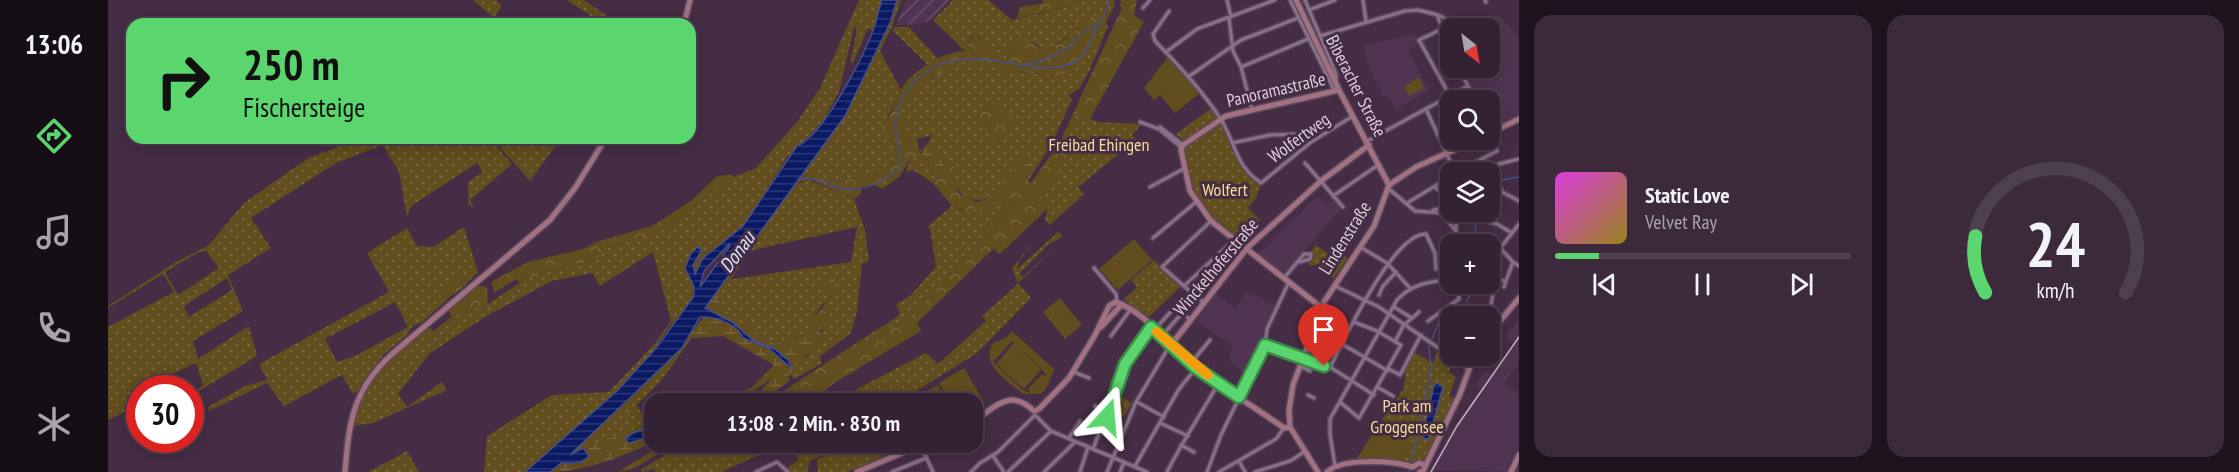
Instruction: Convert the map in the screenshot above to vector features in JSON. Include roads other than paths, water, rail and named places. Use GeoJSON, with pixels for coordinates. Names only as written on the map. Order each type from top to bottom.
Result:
{"type":"FeatureCollection","features":[{"type":"Feature","properties":{"kind":"street"},"geometry":{"type":"LineString","coordinates":[[686,18],[690,0]]}},
{"type":"Feature","properties":{"kind":"street"},"geometry":{"type":"LineString","coordinates":[[1143,8],[1150,0]]}},
{"type":"Feature","properties":{"kind":"street"},"geometry":{"type":"LineString","coordinates":[[1227,0],[1232,46],[1241,67],[1252,110]]}},
{"type":"Feature","properties":{"kind":"street"},"geometry":{"type":"LineString","coordinates":[[1166,52],[1191,32],[1275,0]]}},
{"type":"Feature","properties":{"kind":"street"},"geometry":{"type":"LineString","coordinates":[[1290,0],[1308,39],[1336,89]]}},
{"type":"Feature","properties":{"kind":"street","name":"Biberacher Straße"},"geometry":{"type":"LineString","coordinates":[[1296,0],[1334,74],[1336,89],[1368,143],[1389,187]]}},
{"type":"Feature","properties":{"kind":"street"},"geometry":{"type":"LineString","coordinates":[[1305,0],[1334,74]]}},
{"type":"Feature","properties":{"kind":"street"},"geometry":{"type":"LineString","coordinates":[[1309,10],[1335,0]]}},
{"type":"Feature","properties":{"kind":"street"},"geometry":{"type":"LineString","coordinates":[[1363,0],[1366,21]]}},
{"type":"Feature","properties":{"kind":"street"},"geometry":{"type":"LineString","coordinates":[[1320,36],[1366,21],[1414,10],[1444,18]]}},
{"type":"Feature","properties":{"kind":"street"},"geometry":{"type":"LineString","coordinates":[[1169,11],[1153,34],[1220,118],[1233,143],[1270,135],[1302,134],[1311,142]]}},
{"type":"Feature","properties":{"kind":"street"},"geometry":{"type":"LineString","coordinates":[[1438,15],[1440,22]]}},
{"type":"Feature","properties":{"kind":"street"},"geometry":{"type":"LineString","coordinates":[[1188,77],[1232,46],[1298,18]]}},
{"type":"Feature","properties":{"kind":"street"},"geometry":{"type":"LineString","coordinates":[[1440,30],[1419,40],[1440,78]]}},
{"type":"Feature","properties":{"kind":"street"},"geometry":{"type":"LineString","coordinates":[[1241,67],[1308,39]]}},
{"type":"Feature","properties":{"kind":"street"},"geometry":{"type":"LineString","coordinates":[[1464,78],[1470,90]]}},
{"type":"Feature","properties":{"kind":"street"},"geometry":{"type":"LineString","coordinates":[[1461,90],[1468,86]]}},
{"type":"Feature","properties":{"kind":"street","name":"Panoramastraße"},"geometry":{"type":"LineString","coordinates":[[1220,118],[1336,89]]}},
{"type":"Feature","properties":{"kind":"street"},"geometry":{"type":"LineString","coordinates":[[1368,143],[1440,101]]}},
{"type":"Feature","properties":{"kind":"street"},"geometry":{"type":"LineString","coordinates":[[1426,109],[1451,162]]}},
{"type":"Feature","properties":{"kind":"street","name":"Wolfertweg"},"geometry":{"type":"LineString","coordinates":[[1233,143],[1240,164],[1261,183],[1311,142],[1353,116]]}},
{"type":"Feature","properties":{"kind":"street"},"geometry":{"type":"LineString","coordinates":[[1182,146],[1220,118]]}},
{"type":"Feature","properties":{"kind":"street"},"geometry":{"type":"LineString","coordinates":[[1500,127],[1519,119]]}},
{"type":"Feature","properties":{"kind":"street"},"geometry":{"type":"LineString","coordinates":[[1140,122],[1160,128],[1182,146],[1185,168],[1196,202],[1211,221],[1288,284],[1322,308]]}},
{"type":"Feature","properties":{"kind":"street","name":"Winckelhoferstraße"},"geometry":{"type":"LineString","coordinates":[[1107,472],[1136,402],[1171,345],[1246,250],[1321,181],[1368,143]]}},
{"type":"Feature","properties":{"kind":"street"},"geometry":{"type":"LineString","coordinates":[[345,472],[352,415],[370,376],[392,354],[550,220],[573,192],[602,144]]}},
{"type":"Feature","properties":{"kind":"street"},"geometry":{"type":"LineString","coordinates":[[1454,150],[1416,167],[1389,187],[1416,212],[1444,215],[1455,230]]}},
{"type":"Feature","properties":{"kind":"street"},"geometry":{"type":"LineString","coordinates":[[1476,162],[1497,150]]}},
{"type":"Feature","properties":{"kind":"street"},"geometry":{"type":"LineString","coordinates":[[1500,164],[1519,159]]}},
{"type":"Feature","properties":{"kind":"street"},"geometry":{"type":"LineString","coordinates":[[1305,163],[1343,207]]}},
{"type":"Feature","properties":{"kind":"street"},"geometry":{"type":"LineString","coordinates":[[1333,196],[1379,164]]}},
{"type":"Feature","properties":{"kind":"street"},"geometry":{"type":"LineString","coordinates":[[1150,187],[1185,168]]}},
{"type":"Feature","properties":{"kind":"street"},"geometry":{"type":"LineString","coordinates":[[1407,203],[1440,185]]}},
{"type":"Feature","properties":{"kind":"street","name":"Lindenstraße"},"geometry":{"type":"LineString","coordinates":[[1287,427],[1291,397],[1300,366],[1322,308],[1334,285],[1377,220],[1389,187]]}},
{"type":"Feature","properties":{"kind":"street"},"geometry":{"type":"LineString","coordinates":[[1500,187],[1502,192],[1519,201]]}},
{"type":"Feature","properties":{"kind":"street"},"geometry":{"type":"LineString","coordinates":[[1436,188],[1440,193]]}},
{"type":"Feature","properties":{"kind":"street"},"geometry":{"type":"LineString","coordinates":[[1153,238],[1196,202]]}},
{"type":"Feature","properties":{"kind":"street"},"geometry":{"type":"LineString","coordinates":[[1432,212],[1440,210]]}},
{"type":"Feature","properties":{"kind":"street"},"geometry":{"type":"LineString","coordinates":[[1204,303],[1162,267],[1211,221]]}},
{"type":"Feature","properties":{"kind":"street"},"geometry":{"type":"LineString","coordinates":[[1455,222],[1455,234]]}},
{"type":"Feature","properties":{"kind":"street"},"geometry":{"type":"LineString","coordinates":[[1489,222],[1512,233]]}},
{"type":"Feature","properties":{"kind":"street"},"geometry":{"type":"LineString","coordinates":[[1519,224],[1501,249],[1519,266]]}},
{"type":"Feature","properties":{"kind":"street"},"geometry":{"type":"LineString","coordinates":[[1330,367],[1387,263],[1410,240],[1423,233],[1430,240],[1436,269]]}},
{"type":"Feature","properties":{"kind":"street"},"geometry":{"type":"LineString","coordinates":[[1184,286],[1234,240]]}},
{"type":"Feature","properties":{"kind":"street"},"geometry":{"type":"LineString","coordinates":[[1359,247],[1387,263],[1410,288]]}},
{"type":"Feature","properties":{"kind":"street"},"geometry":{"type":"LineString","coordinates":[[1283,279],[1300,262]]}},
{"type":"Feature","properties":{"kind":"street"},"geometry":{"type":"LineString","coordinates":[[1504,287],[1513,262]]}},
{"type":"Feature","properties":{"kind":"street"},"geometry":{"type":"LineString","coordinates":[[1094,268],[1116,294],[1120,303],[1153,328],[1196,368],[1287,427],[1320,472],[1327,472],[1335,466],[1387,461],[1424,469],[1470,366]]}},
{"type":"Feature","properties":{"kind":"street"},"geometry":{"type":"LineString","coordinates":[[1382,272],[1390,278]]}},
{"type":"Feature","properties":{"kind":"street"},"geometry":{"type":"LineString","coordinates":[[1379,295],[1396,272]]}},
{"type":"Feature","properties":{"kind":"street"},"geometry":{"type":"LineString","coordinates":[[1335,466],[1329,422],[1399,297],[1410,288],[1440,280]]}},
{"type":"Feature","properties":{"kind":"street"},"geometry":{"type":"LineString","coordinates":[[1500,280],[1506,281]]}},
{"type":"Feature","properties":{"kind":"street"},"geometry":{"type":"LineString","coordinates":[[1207,472],[1239,397],[1265,345],[1271,320],[1288,284]]}},
{"type":"Feature","properties":{"kind":"street"},"geometry":{"type":"LineString","coordinates":[[1334,285],[1405,325],[1469,369]]}},
{"type":"Feature","properties":{"kind":"street"},"geometry":{"type":"LineString","coordinates":[[1428,321],[1459,299],[1458,294]]}},
{"type":"Feature","properties":{"kind":"street"},"geometry":{"type":"LineString","coordinates":[[1500,323],[1519,298]]}},
{"type":"Feature","properties":{"kind":"street"},"geometry":{"type":"LineString","coordinates":[[971,472],[980,463],[993,456],[1074,372],[1109,306],[1120,303]]}},
{"type":"Feature","properties":{"kind":"street"},"geometry":{"type":"LineString","coordinates":[[1093,449],[1125,364],[1153,328],[1175,307],[1191,320]]}},
{"type":"Feature","properties":{"kind":"street"},"geometry":{"type":"LineString","coordinates":[[1394,307],[1412,318]]}},
{"type":"Feature","properties":{"kind":"street"},"geometry":{"type":"LineString","coordinates":[[1111,336],[1130,310]]}},
{"type":"Feature","properties":{"kind":"street"},"geometry":{"type":"LineString","coordinates":[[1395,342],[1405,325],[1419,312]]}},
{"type":"Feature","properties":{"kind":"street"},"geometry":{"type":"LineString","coordinates":[[1162,336],[1182,313]]}},
{"type":"Feature","properties":{"kind":"street"},"geometry":{"type":"LineString","coordinates":[[1500,315],[1507,315]]}},
{"type":"Feature","properties":{"kind":"street"},"geometry":{"type":"LineString","coordinates":[[1340,402],[1359,418],[1379,388],[1401,345],[1354,322]]}},
{"type":"Feature","properties":{"kind":"street"},"geometry":{"type":"LineString","coordinates":[[1342,344],[1400,375],[1421,335]]}},
{"type":"Feature","properties":{"kind":"street"},"geometry":{"type":"LineString","coordinates":[[1191,363],[1210,340]]}},
{"type":"Feature","properties":{"kind":"street"},"geometry":{"type":"LineString","coordinates":[[1265,345],[1330,367],[1374,395]]}},
{"type":"Feature","properties":{"kind":"street"},"geometry":{"type":"LineString","coordinates":[[1300,366],[1310,371]]}},
{"type":"Feature","properties":{"kind":"street"},"geometry":{"type":"LineString","coordinates":[[1135,466],[1179,388],[1196,368]]}},
{"type":"Feature","properties":{"kind":"street"},"geometry":{"type":"LineString","coordinates":[[1074,372],[1089,378]]}},
{"type":"Feature","properties":{"kind":"street"},"geometry":{"type":"LineString","coordinates":[[1167,472],[1218,383]]}},
{"type":"Feature","properties":{"kind":"street"},"geometry":{"type":"LineString","coordinates":[[1379,388],[1393,396]]}},
{"type":"Feature","properties":{"kind":"street"},"geometry":{"type":"LineString","coordinates":[[1308,394],[1314,398]]}},
{"type":"Feature","properties":{"kind":"street"},"geometry":{"type":"LineString","coordinates":[[983,415],[1009,399],[1021,400],[1051,431],[1147,472]]}},
{"type":"Feature","properties":{"kind":"street"},"geometry":{"type":"LineString","coordinates":[[1136,402],[1164,417]]}},
{"type":"Feature","properties":{"kind":"street"},"geometry":{"type":"LineString","coordinates":[[1095,406],[1107,410]]}},
{"type":"Feature","properties":{"kind":"street"},"geometry":{"type":"LineString","coordinates":[[1068,438],[1080,421]]}},
{"type":"Feature","properties":{"kind":"street"},"geometry":{"type":"LineString","coordinates":[[1159,423],[1188,436]]}},
{"type":"Feature","properties":{"kind":"street"},"geometry":{"type":"LineString","coordinates":[[1219,472],[1280,436],[1287,427]]}},
{"type":"Feature","properties":{"kind":"street"},"geometry":{"type":"LineString","coordinates":[[993,456],[1006,472],[1051,431]]}},
{"type":"Feature","properties":{"kind":"street"},"geometry":{"type":"LineString","coordinates":[[1044,472],[1076,441]]}},
{"type":"Feature","properties":{"kind":"street"},"geometry":{"type":"LineString","coordinates":[[1181,445],[1194,452]]}},
{"type":"Feature","properties":{"kind":"street"},"geometry":{"type":"LineString","coordinates":[[1080,472],[1088,447]]}},
{"type":"Feature","properties":{"kind":"street"},"geometry":{"type":"LineString","coordinates":[[1256,472],[1290,461],[1304,452]]}},
{"type":"Feature","properties":{"kind":"street"},"geometry":{"type":"LineString","coordinates":[[860,471],[903,453]]}},
{"type":"Feature","properties":{"kind":"street"},"geometry":{"type":"LineString","coordinates":[[924,453],[933,472]]}},
{"type":"Feature","properties":{"kind":"street"},"geometry":{"type":"LineString","coordinates":[[1510,472],[1519,455]]}},
{"type":"Feature","properties":{"kind":"street"},"geometry":{"type":"LineString","coordinates":[[892,472],[926,458]]}},
{"type":"Feature","properties":{"kind":"street"},"geometry":{"type":"LineString","coordinates":[[1239,461],[1245,472]]}},
{"type":"Feature","properties":{"kind":"street"},"geometry":{"type":"LineString","coordinates":[[756,472],[777,462],[788,472]]}},
{"type":"Feature","properties":{"kind":"street"},"geometry":{"type":"LineString","coordinates":[[1120,472],[1124,462]]}},
{"type":"Feature","properties":{"kind":"water","name":"Donau"},"geometry":{"type":"Polygon","coordinates":[[[882,0],[897,0],[890,23],[845,116],[705,308],[732,322],[753,340],[775,349],[789,361],[792,369],[767,347],[743,338],[731,325],[712,318],[700,317],[682,348],[570,455],[583,448],[589,456],[586,459],[573,463],[561,463],[550,472],[525,472],[617,391],[657,347],[694,296],[694,287],[685,268],[690,255],[697,247],[702,250],[693,265],[695,274],[703,258],[743,226],[797,146],[818,128],[830,113],[873,31],[882,0]],[[729,244],[704,271],[700,287],[730,246],[729,244]]]}},
{"type":"Feature","properties":{"kind":"water"},"geometry":{"type":"Polygon","coordinates":[[[1437,383],[1443,387],[1428,440],[1422,437],[1434,385],[1437,383]]]}},
{"type":"Feature","properties":{"kind":"water"},"geometry":{"type":"Polygon","coordinates":[[[644,429],[644,439],[629,443],[625,439],[644,429]]]}},
{"type":"Feature","properties":{"kind":"waterway"},"geometry":{"type":"LineString","coordinates":[[798,179],[810,178],[838,188],[859,189],[888,177],[900,168],[901,159],[896,129],[897,112],[909,88],[919,77],[929,69],[954,61],[982,59],[1025,64],[1051,56],[1067,48],[1101,20],[1106,12],[1108,0]]}},
{"type":"Feature","properties":{"kind":"waterway"},"geometry":{"type":"LineString","coordinates":[[1028,65],[1041,68],[1057,67],[1078,60],[1099,24]]}},
{"type":"Feature","properties":{"kind":"waterway"},"geometry":{"type":"LineString","coordinates":[[1500,180],[1519,177]]}},
{"type":"Feature","properties":{"kind":"waterway"},"geometry":{"type":"LineString","coordinates":[[1474,234],[1475,222]]}},
{"type":"Feature","properties":{"kind":"waterway"},"geometry":{"type":"LineString","coordinates":[[1466,302],[1471,294]]}},
{"type":"Feature","properties":{"kind":"waterway"},"geometry":{"type":"LineString","coordinates":[[1409,472],[1431,370],[1429,346],[1440,319]]}},
{"type":"Feature","properties":{"kind":"railway"},"geometry":{"type":"LineString","coordinates":[[1431,472],[1457,426],[1519,337]]}},
{"type":"Feature","properties":{"kind":"park label","name":"Freibad Ehingen"},"geometry":{"type":"Point","coordinates":[1099,145]}},
{"type":"Feature","properties":{"kind":"park label","name":"Wolfert"},"geometry":{"type":"Point","coordinates":[1225,190]}},
{"type":"Feature","properties":{"kind":"park label","name":"Park am Groggensee"},"geometry":{"type":"Point","coordinates":[1407,416]}}]}
